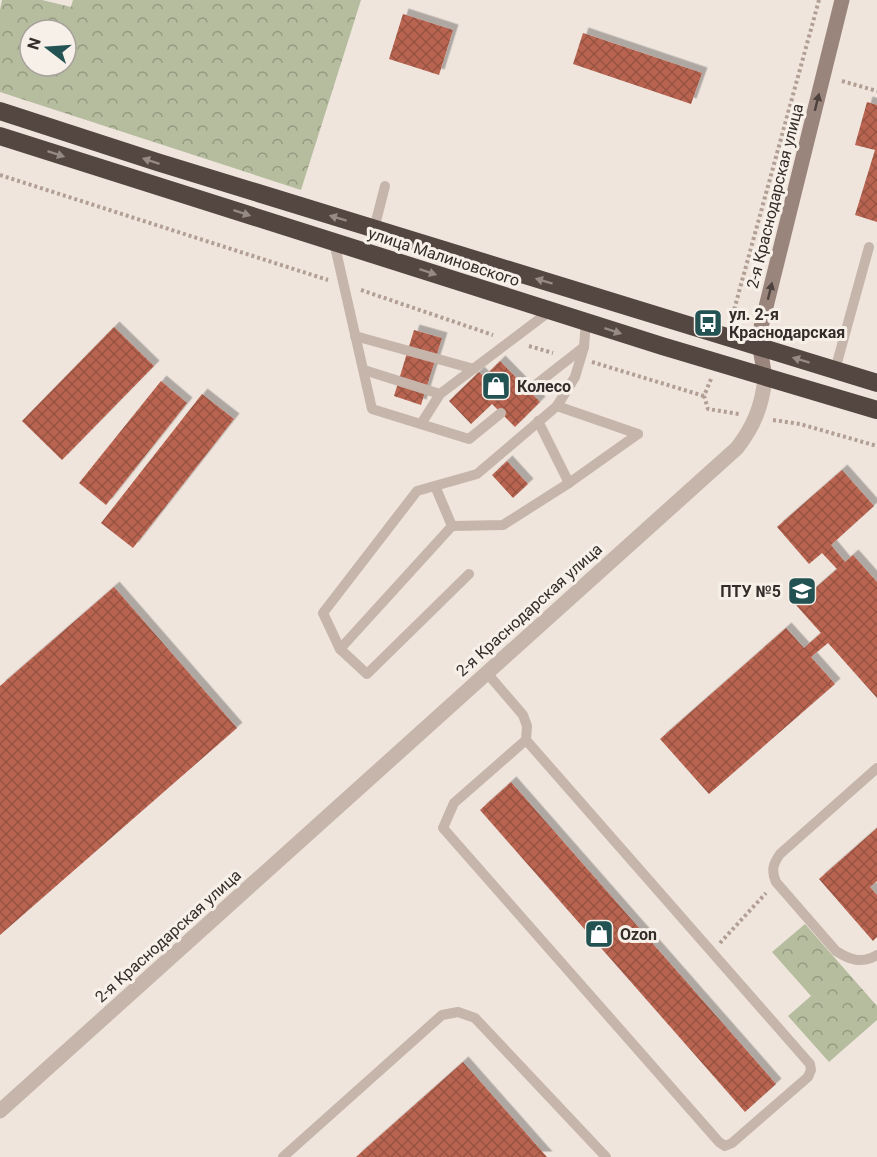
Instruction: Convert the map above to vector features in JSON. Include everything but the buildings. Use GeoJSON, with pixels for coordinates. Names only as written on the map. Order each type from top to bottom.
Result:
{"type":"FeatureCollection","features":[{"type":"Feature","properties":{"kind":"highway","name":"улица Малиновского"},"geometry":{"type":"LineString","coordinates":[[0,111],[167,166],[877,382]]}},
{"type":"Feature","properties":{"kind":"highway","name":"улица Малиновского"},"geometry":{"type":"LineString","coordinates":[[0,136],[550,311],[765,378],[877,410]]}},
{"type":"Feature","properties":{"kind":"street","name":"2-я Краснодарская улица"},"geometry":{"type":"LineString","coordinates":[[0,1111],[737,448],[748,434],[763,398],[765,378],[760,348],[761,327],[842,0]]}},
{"type":"Feature","properties":{"kind":"lane"},"geometry":{"type":"LineString","coordinates":[[375,229],[385,186]]}},
{"type":"Feature","properties":{"kind":"lane"},"geometry":{"type":"LineString","coordinates":[[334,242],[372,409],[469,439],[501,413]]}},
{"type":"Feature","properties":{"kind":"lane"},"geometry":{"type":"LineString","coordinates":[[835,370],[869,247]]}},
{"type":"Feature","properties":{"kind":"lane"},"geometry":{"type":"LineString","coordinates":[[421,424],[440,394],[550,311]]}},
{"type":"Feature","properties":{"kind":"lane"},"geometry":{"type":"LineString","coordinates":[[469,574],[367,674],[340,649],[323,614],[417,491],[477,474],[557,406],[574,377],[584,347],[586,322]]}},
{"type":"Feature","properties":{"kind":"lane"},"geometry":{"type":"LineString","coordinates":[[355,336],[474,369]]}},
{"type":"Feature","properties":{"kind":"lane"},"geometry":{"type":"LineString","coordinates":[[529,390],[584,347]]}},
{"type":"Feature","properties":{"kind":"lane"},"geometry":{"type":"LineString","coordinates":[[364,370],[440,394]]}},
{"type":"Feature","properties":{"kind":"lane"},"geometry":{"type":"LineString","coordinates":[[340,649],[452,526],[503,525],[569,483],[638,434],[557,406]]}},
{"type":"Feature","properties":{"kind":"lane"},"geometry":{"type":"LineString","coordinates":[[538,421],[569,483]]}},
{"type":"Feature","properties":{"kind":"lane"},"geometry":{"type":"LineString","coordinates":[[435,486],[452,526]]}},
{"type":"Feature","properties":{"kind":"lane"},"geometry":{"type":"LineString","coordinates":[[487,673],[524,716],[527,726],[526,740],[454,803],[443,828],[719,1142],[725,1146],[732,1143],[808,1077],[811,1070],[810,1064],[526,740]]}},
{"type":"Feature","properties":{"kind":"lane"},"geometry":{"type":"LineString","coordinates":[[877,768],[780,854],[772,873],[776,882],[836,951],[857,961],[868,960],[877,955]]}},
{"type":"Feature","properties":{"kind":"lane"},"geometry":{"type":"LineString","coordinates":[[283,1157],[442,1015],[458,1012],[475,1018],[606,1157]]}},
{"type":"Feature","properties":{"kind":"path"},"geometry":{"type":"LineString","coordinates":[[732,317],[819,0]]}},
{"type":"Feature","properties":{"kind":"path"},"geometry":{"type":"LineString","coordinates":[[842,81],[877,91]]}},
{"type":"Feature","properties":{"kind":"path"},"geometry":{"type":"LineString","coordinates":[[704,396],[708,410]]}},
{"type":"Feature","properties":{"kind":"path"},"geometry":{"type":"LineString","coordinates":[[800,424],[877,446]]}},
{"type":"Feature","properties":{"kind":"path"},"geometry":{"type":"LineString","coordinates":[[712,952],[776,882]]}},
{"type":"Feature","properties":{"kind":"green space"},"geometry":{"type":"Polygon","coordinates":[[[2,0],[42,0],[71,7],[73,0],[361,0],[301,190],[0,92],[2,0]]]}},
{"type":"Feature","properties":{"kind":"green space"},"geometry":{"type":"Polygon","coordinates":[[[805,924],[877,1006],[877,1020],[829,1062],[788,1016],[811,996],[772,952],[805,924]]]}},
{"type":"Feature","properties":{"kind":"place","name":"ул. 2-я Краснодарская"},"geometry":{"type":"Point","coordinates":[708,323]}},
{"type":"Feature","properties":{"kind":"place","name":"Колесо"},"geometry":{"type":"Point","coordinates":[496,386]}},
{"type":"Feature","properties":{"kind":"place","name":"ПТУ №5"},"geometry":{"type":"Point","coordinates":[802,591]}},
{"type":"Feature","properties":{"kind":"place","name":"Ozon"},"geometry":{"type":"Point","coordinates":[599,934]}}]}
